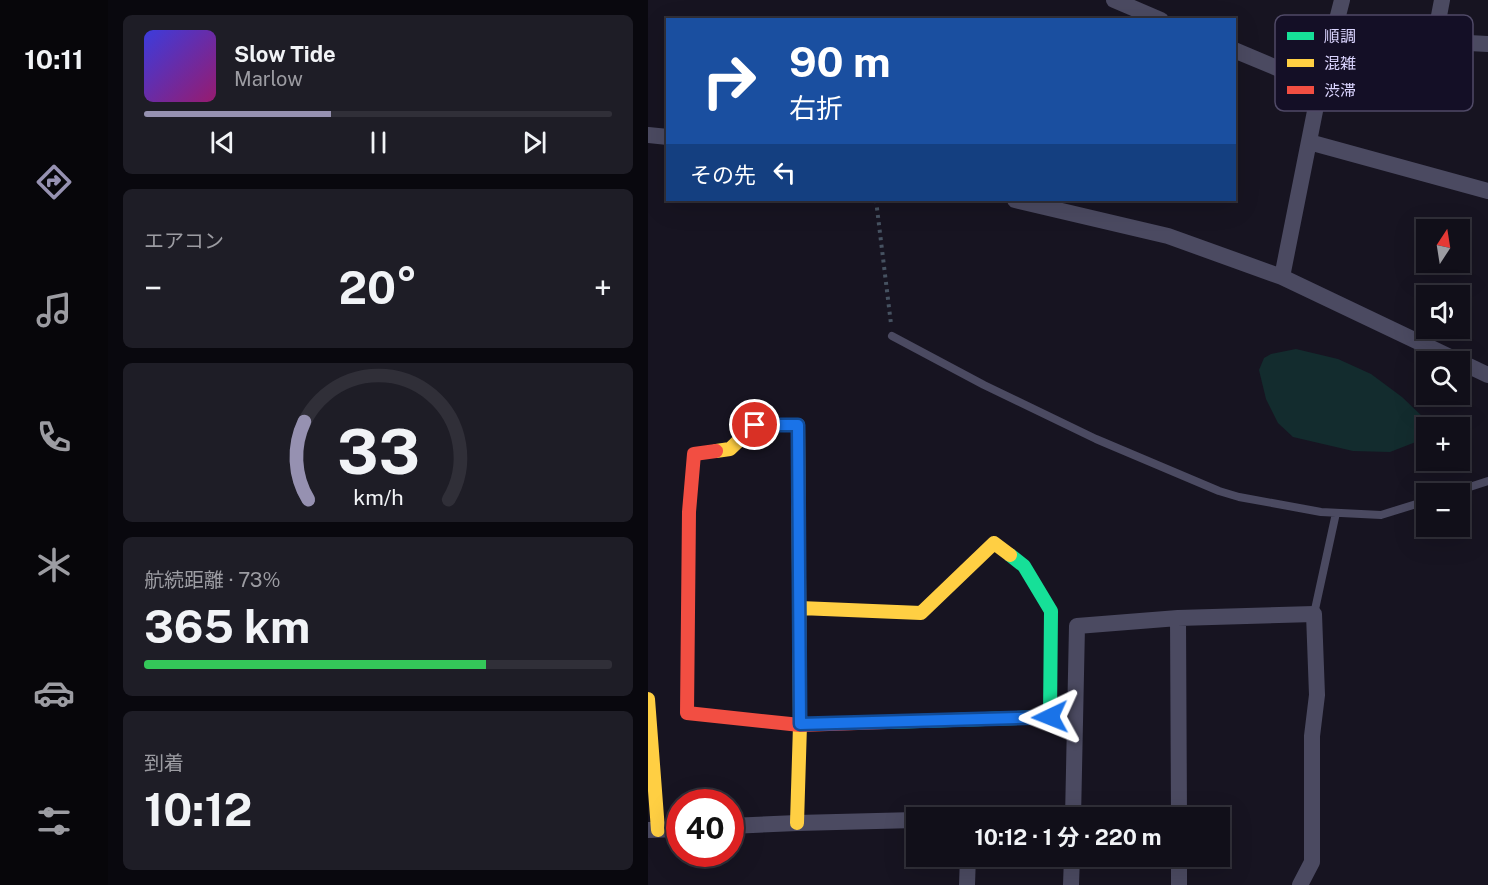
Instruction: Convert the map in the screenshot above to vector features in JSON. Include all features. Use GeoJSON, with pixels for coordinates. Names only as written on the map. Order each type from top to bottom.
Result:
{"type":"FeatureCollection","features":[{"type":"Feature","properties":{"kind":"street"},"geometry":{"type":"LineString","coordinates":[[1114,0],[1156,18]]}},
{"type":"Feature","properties":{"kind":"street"},"geometry":{"type":"LineString","coordinates":[[1338,15],[1342,0]]}},
{"type":"Feature","properties":{"kind":"street"},"geometry":{"type":"LineString","coordinates":[[1439,15],[1442,0]]}},
{"type":"Feature","properties":{"kind":"street"},"geometry":{"type":"LineString","coordinates":[[1473,43],[1488,44]]}},
{"type":"Feature","properties":{"kind":"street"},"geometry":{"type":"LineString","coordinates":[[1236,51],[1275,67]]}},
{"type":"Feature","properties":{"kind":"street"},"geometry":{"type":"LineString","coordinates":[[1282,277],[1315,111]]}},
{"type":"Feature","properties":{"kind":"street"},"geometry":{"type":"LineString","coordinates":[[648,135],[666,137]]}},
{"type":"Feature","properties":{"kind":"street"},"geometry":{"type":"LineString","coordinates":[[1309,142],[1488,191]]}},
{"type":"Feature","properties":{"kind":"street"},"geometry":{"type":"LineString","coordinates":[[1019,201],[1168,236],[1282,277],[1488,375]]}},
{"type":"Feature","properties":{"kind":"street"},"geometry":{"type":"LineString","coordinates":[[797,823],[800,724],[798,425],[755,425],[730,449],[694,454],[689,512],[687,713],[800,724],[1050,717],[1051,611],[1024,566],[994,543],[921,613],[800,608]]}},
{"type":"Feature","properties":{"kind":"street"},"geometry":{"type":"LineString","coordinates":[[1073,807],[1077,626],[1178,618],[1314,614],[1317,695],[1312,736],[1312,862],[1300,885]]}},
{"type":"Feature","properties":{"kind":"street"},"geometry":{"type":"LineString","coordinates":[[1178,618],[1179,807]]}},
{"type":"Feature","properties":{"kind":"street"},"geometry":{"type":"LineString","coordinates":[[648,699],[653,830]]}},
{"type":"Feature","properties":{"kind":"street"},"geometry":{"type":"LineString","coordinates":[[744,825],[906,820]]}},
{"type":"Feature","properties":{"kind":"street"},"geometry":{"type":"LineString","coordinates":[[967,885],[968,867]]}},
{"type":"Feature","properties":{"kind":"street"},"geometry":{"type":"LineString","coordinates":[[1071,885],[1072,867]]}},
{"type":"Feature","properties":{"kind":"street"},"geometry":{"type":"LineString","coordinates":[[1179,867],[1179,885]]}},
{"type":"Feature","properties":{"kind":"lane"},"geometry":{"type":"LineString","coordinates":[[892,336],[984,385],[1096,439],[1219,491],[1239,497],[1336,513],[1381,515],[1416,504]]}},
{"type":"Feature","properties":{"kind":"lane"},"geometry":{"type":"LineString","coordinates":[[1470,487],[1488,481]]}},
{"type":"Feature","properties":{"kind":"lane"},"geometry":{"type":"LineString","coordinates":[[1314,614],[1336,513]]}},
{"type":"Feature","properties":{"kind":"path"},"geometry":{"type":"LineString","coordinates":[[876,201],[892,336]]}},
{"type":"Feature","properties":{"kind":"green space"},"geometry":{"type":"Polygon","coordinates":[[[1296,349],[1338,359],[1371,374],[1402,397],[1423,417],[1416,417],[1416,442],[1390,452],[1353,451],[1293,437],[1278,423],[1266,399],[1259,370],[1264,358],[1271,354],[1296,349]]]}},
{"type":"Feature","properties":{"kind":"traffic: fast"},"geometry":{"type":"LineString","coordinates":[[887,722],[1050,717],[1051,611],[1024,566],[1010,555]]}},
{"type":"Feature","properties":{"kind":"traffic: slow"},"geometry":{"type":"LineString","coordinates":[[716,451],[730,449],[755,425],[798,425],[800,725],[797,823]]}},
{"type":"Feature","properties":{"kind":"traffic: slow"},"geometry":{"type":"LineString","coordinates":[[800,608],[921,613],[994,543],[1010,555]]}},
{"type":"Feature","properties":{"kind":"traffic: slow"},"geometry":{"type":"LineString","coordinates":[[648,699],[658,830]]}},
{"type":"Feature","properties":{"kind":"traffic: jam"},"geometry":{"type":"LineString","coordinates":[[716,451],[694,454],[689,512],[687,713],[800,725],[887,722]]}},
{"type":"Feature","properties":{"kind":"route"},"geometry":{"type":"LineString","coordinates":[[755,425],[798,425],[800,724],[1050,717]]}}]}
